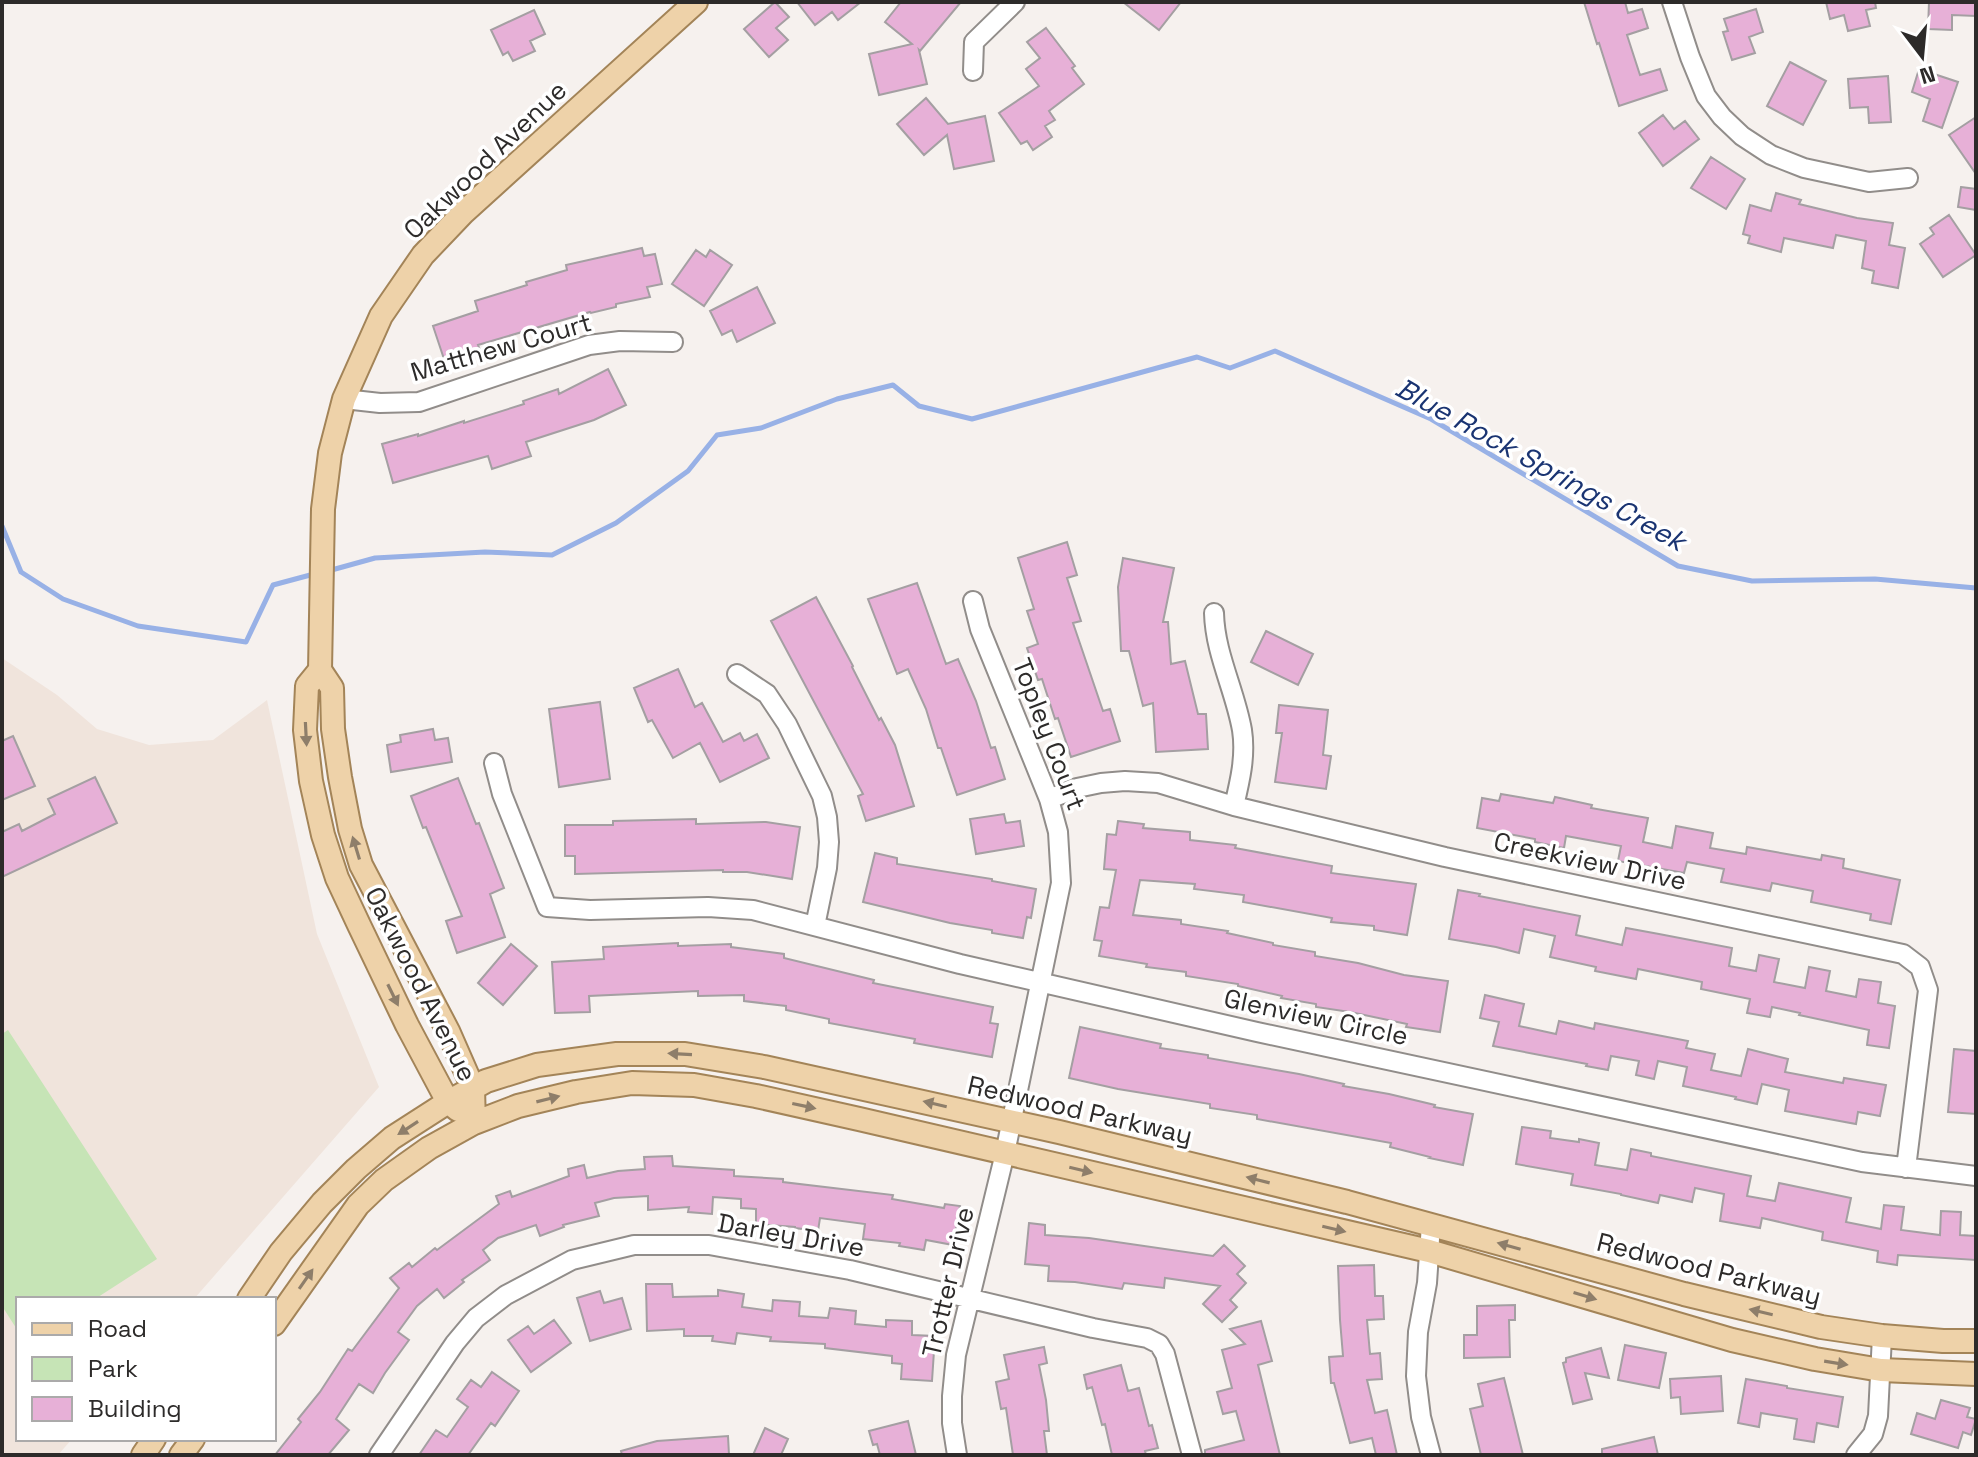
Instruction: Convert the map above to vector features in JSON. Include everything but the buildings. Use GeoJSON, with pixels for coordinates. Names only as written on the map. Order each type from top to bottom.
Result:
{"type":"FeatureCollection","features":[{"type":"Feature","properties":{"kind":"main road","name":"Oakwood Avenue"},"geometry":{"type":"LineString","coordinates":[[474,1123],[473,1088],[448,1031],[361,865],[350,829],[333,729],[332,688],[320,670],[323,509],[330,453],[344,399],[381,316],[423,255],[464,212],[696,2]]}},
{"type":"Feature","properties":{"kind":"main road","name":"Oakwood Avenue"},"geometry":{"type":"LineString","coordinates":[[320,670],[307,686],[305,730],[311,781],[337,878],[407,1025],[448,1102],[474,1123]]}},
{"type":"Feature","properties":{"kind":"main road","name":"Redwood Parkway"},"geometry":{"type":"LineString","coordinates":[[250,1297],[281,1252],[322,1203],[356,1169],[392,1138],[473,1088],[537,1065],[617,1054],[685,1054],[887,1093],[1180,1162],[1431,1224],[1684,1294],[1821,1327],[1882,1336],[1976,1341]]}},
{"type":"Feature","properties":{"kind":"main road"},"geometry":{"type":"LineString","coordinates":[[276,1321],[358,1205],[384,1180],[429,1148],[474,1123],[518,1106],[632,1083],[694,1085],[770,1099],[1429,1251],[1732,1340],[1815,1359],[1881,1370],[1976,1374]]}},
{"type":"Feature","properties":{"kind":"street"},"geometry":{"type":"LineString","coordinates":[[973,71],[974,42],[1015,2]]}},
{"type":"Feature","properties":{"kind":"street"},"geometry":{"type":"LineString","coordinates":[[1672,2],[1706,96],[1742,136],[1771,155],[1804,168],[1869,182],[1908,178]]}},
{"type":"Feature","properties":{"kind":"street","name":"Matthew Court"},"geometry":{"type":"LineString","coordinates":[[344,399],[380,403],[419,402],[589,345],[620,341],[673,342]]}},
{"type":"Feature","properties":{"kind":"street","name":"Topley Court"},"geometry":{"type":"LineString","coordinates":[[973,601],[980,629],[1049,799],[1058,832],[1061,883],[1010,1122]]}},
{"type":"Feature","properties":{"kind":"street"},"geometry":{"type":"LineString","coordinates":[[1214,613],[1214,633],[1242,733],[1243,758],[1234,806]]}},
{"type":"Feature","properties":{"kind":"street"},"geometry":{"type":"LineString","coordinates":[[737,674],[767,694],[787,724],[822,796],[829,842],[815,926]]}},
{"type":"Feature","properties":{"kind":"street","name":"Glenview Circle"},"geometry":{"type":"LineString","coordinates":[[494,763],[502,794],[547,907],[753,910],[960,964],[1257,1032],[1862,1162],[1976,1176]]}},
{"type":"Feature","properties":{"kind":"street","name":"Creekview Drive"},"geometry":{"type":"LineString","coordinates":[[1049,799],[1077,788],[1125,781],[1158,783],[1234,806],[1445,857],[1903,954],[1920,967],[1928,990],[1906,1168]]}},
{"type":"Feature","properties":{"kind":"street","name":"Trotter Drive"},"geometry":{"type":"LineString","coordinates":[[957,1455],[952,1423],[956,1355],[1010,1122]]}},
{"type":"Feature","properties":{"kind":"street"},"geometry":{"type":"LineString","coordinates":[[1431,1224],[1416,1376],[1421,1417],[1431,1455]]}},
{"type":"Feature","properties":{"kind":"street","name":"Darley Drive"},"geometry":{"type":"LineString","coordinates":[[379,1455],[455,1343],[476,1318],[506,1295],[572,1260],[634,1245],[709,1245],[850,1270],[1147,1338],[1159,1344],[1165,1354],[1192,1455]]}},
{"type":"Feature","properties":{"kind":"street"},"geometry":{"type":"LineString","coordinates":[[1856,1455],[1873,1434],[1878,1416],[1882,1336]]}},
{"type":"Feature","properties":{"kind":"shaded area"},"geometry":{"type":"Polygon","coordinates":[[[2,658],[57,695],[97,729],[149,745],[213,740],[267,700],[317,934],[379,1087],[196,1297],[16,1297],[16,1441],[70,1441],[58,1455],[2,1455],[2,658]]]}},
{"type":"Feature","properties":{"kind":"green space"},"geometry":{"type":"Polygon","coordinates":[[[8,1030],[157,1259],[98,1297],[16,1297],[16,1328],[2,1306],[2,1034],[8,1030]]]}},
{"type":"Feature","properties":{"kind":"waterway","name":"Blue Rock Springs Creek"},"geometry":{"type":"LineString","coordinates":[[328,571],[375,558],[485,552],[552,555],[616,523],[688,471],[717,435],[761,428],[837,399],[893,385],[919,406],[972,419],[1197,357],[1230,368],[1275,351],[1431,419],[1678,566],[1752,581],[1875,579],[1976,588]]}},
{"type":"Feature","properties":{"kind":"waterway","name":"Blue Rock Springs Creek"},"geometry":{"type":"LineString","coordinates":[[2,526],[21,572],[63,599],[138,626],[246,642],[273,585],[314,574]]}}]}
